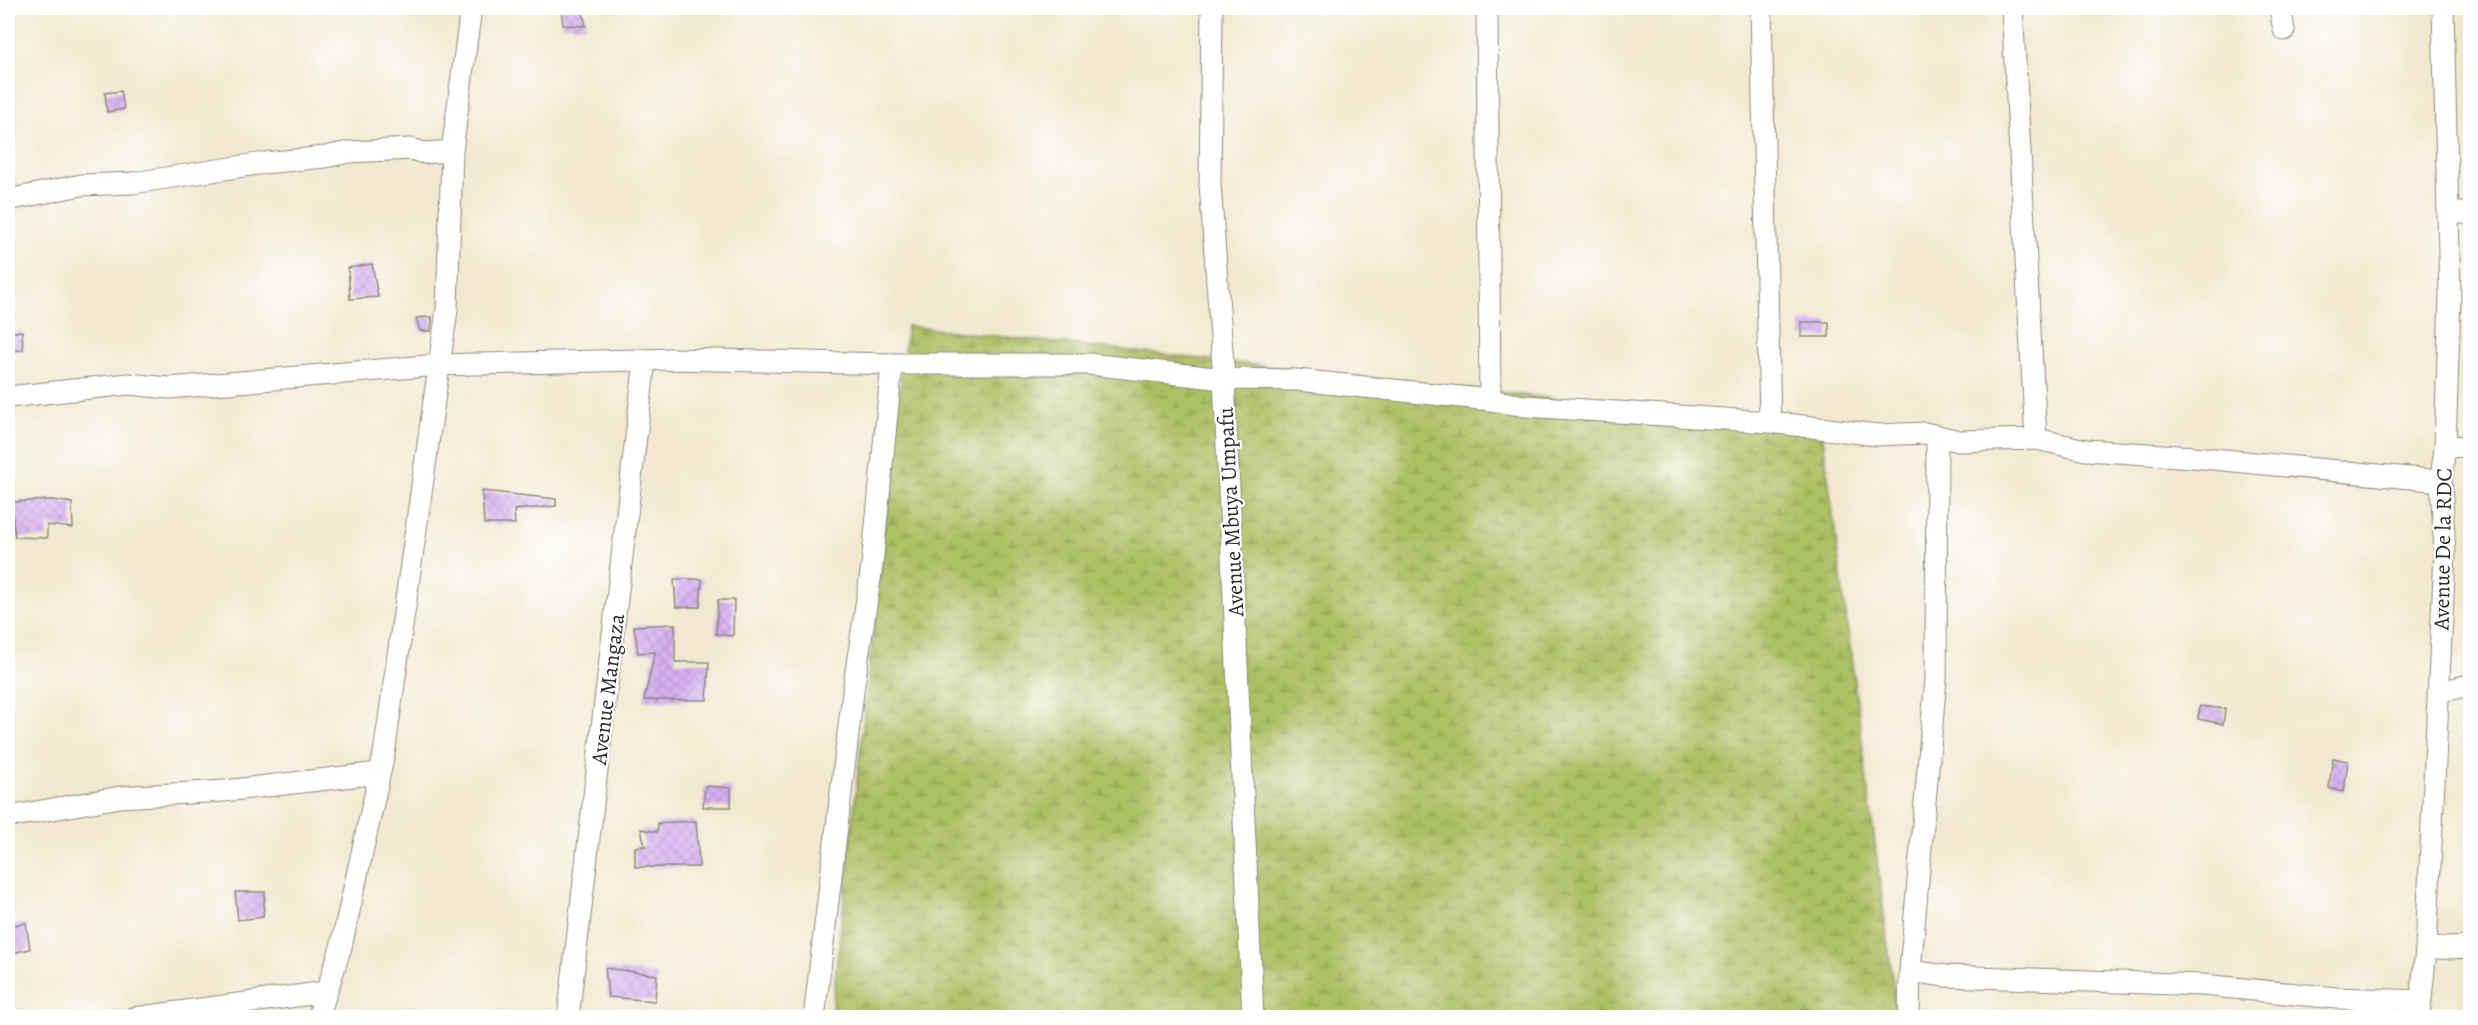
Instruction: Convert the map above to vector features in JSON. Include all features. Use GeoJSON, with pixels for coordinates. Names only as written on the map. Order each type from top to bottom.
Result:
{"type":"FeatureCollection","features":[{"type":"Feature","properties":{"kind":"street"},"geometry":{"type":"LineString","coordinates":[[318,1017],[341,947],[380,773],[447,310],[452,151],[471,8]]}},
{"type":"Feature","properties":{"kind":"street","name":"Avenue Mbuya Umpafu"},"geometry":{"type":"LineString","coordinates":[[1212,8],[1210,184],[1224,379],[1253,1017]]}},
{"type":"Feature","properties":{"kind":"street"},"geometry":{"type":"LineString","coordinates":[[1487,8],[1490,400]]}},
{"type":"Feature","properties":{"kind":"street"},"geometry":{"type":"LineString","coordinates":[[1761,8],[1770,422]]}},
{"type":"Feature","properties":{"kind":"street"},"geometry":{"type":"LineString","coordinates":[[2012,8],[2036,439]]}},
{"type":"Feature","properties":{"kind":"street"},"geometry":{"type":"LineString","coordinates":[[2280,8],[2284,30]]}},
{"type":"Feature","properties":{"kind":"street","name":"Avenue De la RDC"},"geometry":{"type":"LineString","coordinates":[[2420,1009],[2426,949],[2445,554],[2441,481],[2445,446],[2450,297],[2443,8]]}},
{"type":"Feature","properties":{"kind":"street"},"geometry":{"type":"LineString","coordinates":[[8,200],[81,185],[133,183],[349,152],[411,149],[424,153],[452,151]]}},
{"type":"Feature","properties":{"kind":"street"},"geometry":{"type":"LineString","coordinates":[[2449,213],[2470,213]]}},
{"type":"Feature","properties":{"kind":"street"},"geometry":{"type":"LineString","coordinates":[[8,397],[129,384],[169,388],[438,364],[645,360],[1089,364],[1224,379],[1297,380],[1490,400],[1525,406],[1770,422],[1876,435],[1925,434],[1959,441],[2036,439],[2086,450],[2193,457],[2441,481]]}},
{"type":"Feature","properties":{"kind":"street","name":"Avenue Mangaza"},"geometry":{"type":"LineString","coordinates":[[568,1017],[645,360]]}},
{"type":"Feature","properties":{"kind":"street"},"geometry":{"type":"LineString","coordinates":[[814,1017],[854,684],[875,543],[892,364]]}},
{"type":"Feature","properties":{"kind":"street"},"geometry":{"type":"LineString","coordinates":[[1909,1017],[1910,971],[1936,678],[1937,436]]}},
{"type":"Feature","properties":{"kind":"street"},"geometry":{"type":"LineString","coordinates":[[2445,446],[2470,447]]}},
{"type":"Feature","properties":{"kind":"street"},"geometry":{"type":"LineString","coordinates":[[2438,692],[2470,685]]}},
{"type":"Feature","properties":{"kind":"street"},"geometry":{"type":"LineString","coordinates":[[8,817],[120,797],[224,791],[380,773]]}},
{"type":"Feature","properties":{"kind":"street"},"geometry":{"type":"LineString","coordinates":[[2426,949],[2470,947]]}},
{"type":"Feature","properties":{"kind":"street"},"geometry":{"type":"LineString","coordinates":[[1910,971],[1946,976],[2203,985],[2337,998],[2420,1009]]}},
{"type":"Feature","properties":{"kind":"street"},"geometry":{"type":"LineString","coordinates":[[134,1017],[326,992]]}},
{"type":"Feature","properties":{"kind":"green space"},"geometry":{"type":"Polygon","coordinates":[[[907,326],[1822,429],[1897,1017],[831,1018],[907,326]]]}},
{"type":"Feature","properties":{"kind":"building"},"geometry":{"type":"Polygon","coordinates":[[[561,8],[582,8],[586,26],[563,25],[561,8]]]}},
{"type":"Feature","properties":{"kind":"building"},"geometry":{"type":"Polygon","coordinates":[[[121,91],[124,109],[107,112],[105,93],[121,91]]]}},
{"type":"Feature","properties":{"kind":"building"},"geometry":{"type":"Polygon","coordinates":[[[372,264],[378,297],[350,299],[348,268],[372,264]]]}},
{"type":"Feature","properties":{"kind":"building"},"geometry":{"type":"Polygon","coordinates":[[[432,317],[431,331],[420,331],[416,318],[432,317]]]}},
{"type":"Feature","properties":{"kind":"building"},"geometry":{"type":"Polygon","coordinates":[[[1801,322],[1829,322],[1829,337],[1801,337],[1801,322]]]}},
{"type":"Feature","properties":{"kind":"building"},"geometry":{"type":"Polygon","coordinates":[[[22,331],[23,350],[8,351],[8,333],[22,331]]]}},
{"type":"Feature","properties":{"kind":"building"},"geometry":{"type":"Polygon","coordinates":[[[482,491],[556,499],[556,506],[514,510],[515,524],[484,524],[482,491]]]}},
{"type":"Feature","properties":{"kind":"building"},"geometry":{"type":"Polygon","coordinates":[[[53,500],[72,503],[73,528],[47,525],[47,538],[15,537],[11,502],[53,500]]]}},
{"type":"Feature","properties":{"kind":"building"},"geometry":{"type":"Polygon","coordinates":[[[674,579],[702,579],[700,607],[676,607],[674,579]]]}},
{"type":"Feature","properties":{"kind":"building"},"geometry":{"type":"Polygon","coordinates":[[[718,600],[734,600],[733,636],[716,634],[718,600]]]}},
{"type":"Feature","properties":{"kind":"building"},"geometry":{"type":"Polygon","coordinates":[[[675,624],[675,662],[709,662],[707,700],[644,700],[655,652],[638,653],[634,626],[675,624]]]}},
{"type":"Feature","properties":{"kind":"building"},"geometry":{"type":"Polygon","coordinates":[[[2200,706],[2225,709],[2223,724],[2198,719],[2200,706]]]}},
{"type":"Feature","properties":{"kind":"building"},"geometry":{"type":"Polygon","coordinates":[[[2333,758],[2348,761],[2344,792],[2329,788],[2333,758]]]}},
{"type":"Feature","properties":{"kind":"building"},"geometry":{"type":"Polygon","coordinates":[[[705,786],[731,788],[731,807],[703,807],[705,786]]]}},
{"type":"Feature","properties":{"kind":"building"},"geometry":{"type":"Polygon","coordinates":[[[696,821],[699,867],[635,867],[635,847],[645,846],[641,829],[657,832],[658,823],[696,821]]]}},
{"type":"Feature","properties":{"kind":"building"},"geometry":{"type":"Polygon","coordinates":[[[235,892],[265,892],[263,917],[238,920],[235,892]]]}},
{"type":"Feature","properties":{"kind":"building"},"geometry":{"type":"Polygon","coordinates":[[[26,923],[30,949],[8,954],[8,926],[26,923]]]}},
{"type":"Feature","properties":{"kind":"building"},"geometry":{"type":"Polygon","coordinates":[[[605,968],[657,975],[655,1001],[608,997],[605,968]]]}}]}
